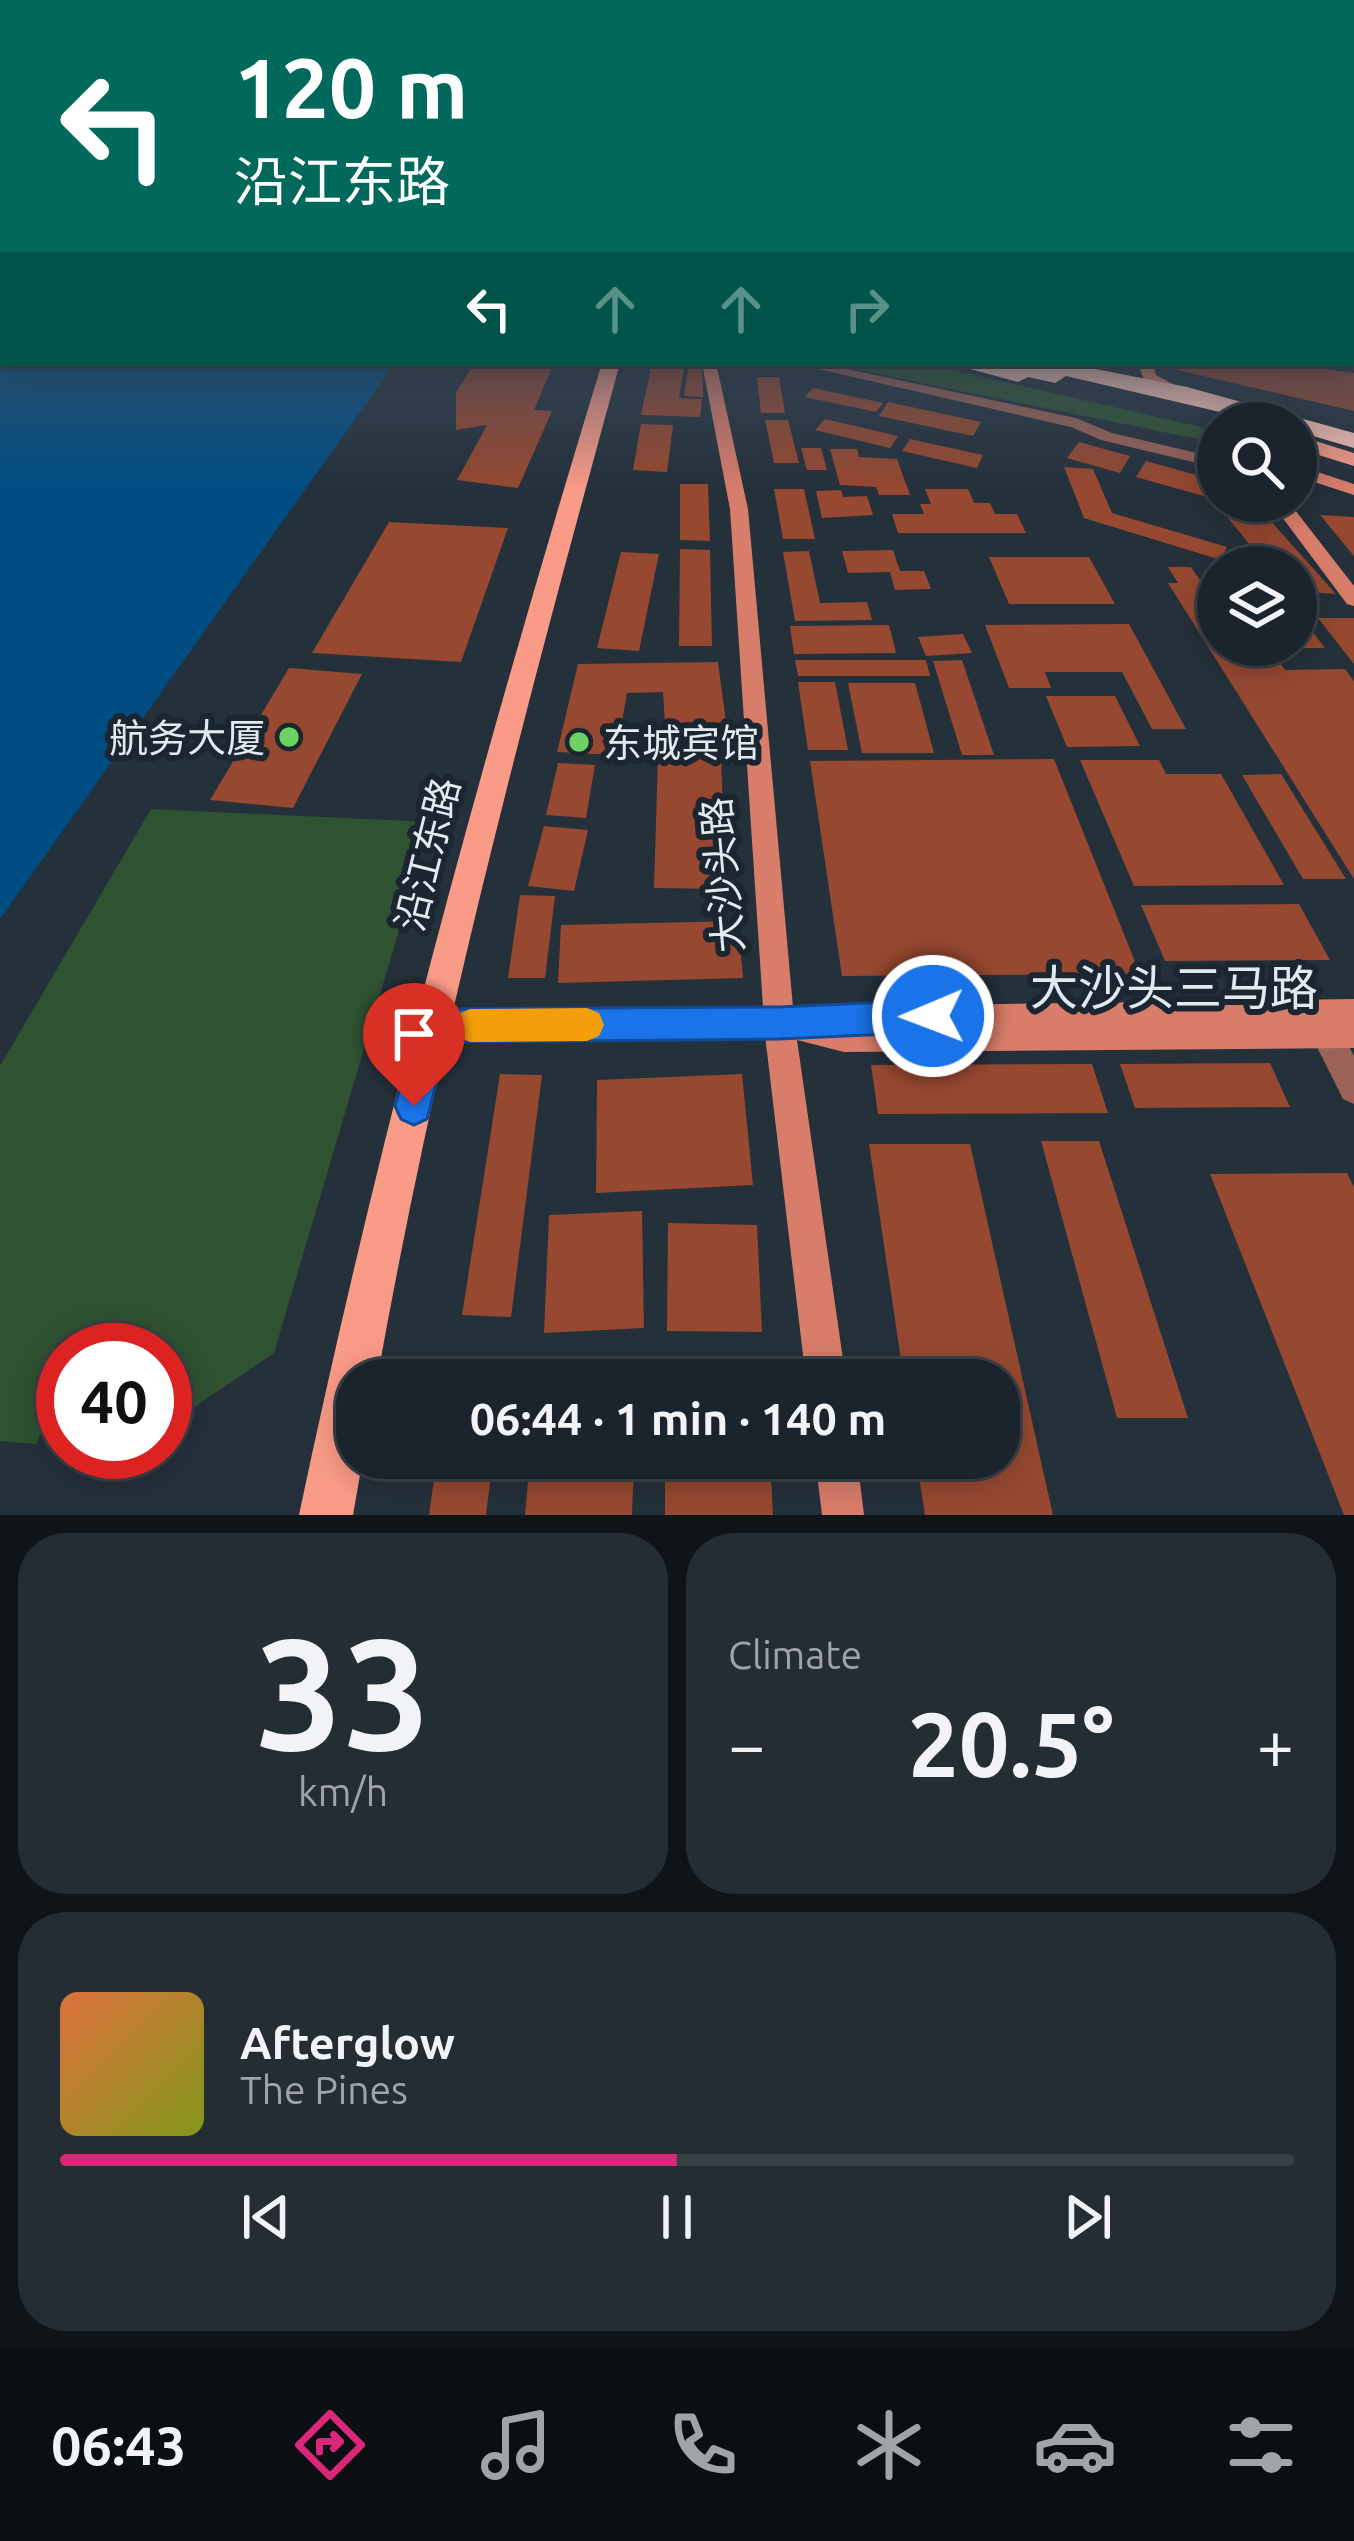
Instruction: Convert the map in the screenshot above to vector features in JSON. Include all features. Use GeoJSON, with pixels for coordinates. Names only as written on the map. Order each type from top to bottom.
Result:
{"type":"FeatureCollection","features":[{"type":"Feature","properties":{"kind":"highway"},"geometry":{"type":"LineString","coordinates":[[976,366],[1180,401]]}},
{"type":"Feature","properties":{"kind":"highway"},"geometry":{"type":"LineString","coordinates":[[1009,366],[1197,405]]}},
{"type":"Feature","properties":{"kind":"highway"},"geometry":{"type":"LineString","coordinates":[[1071,367],[1114,371],[1197,408]]}},
{"type":"Feature","properties":{"kind":"highway"},"geometry":{"type":"LineString","coordinates":[[1317,432],[1354,438]]}},
{"type":"Feature","properties":{"kind":"highway"},"geometry":{"type":"LineString","coordinates":[[1317,437],[1354,457]]}},
{"type":"Feature","properties":{"kind":"main road","name":"沿江东路"},"geometry":{"type":"LineString","coordinates":[[326,1515],[364,1318],[434,1026],[526,657],[599,416],[609,366]]}},
{"type":"Feature","properties":{"kind":"main road","name":"大沙头路"},"geometry":{"type":"LineString","coordinates":[[710,366],[741,528],[779,1023],[823,1359]]}},
{"type":"Feature","properties":{"kind":"main road"},"geometry":{"type":"LineString","coordinates":[[1146,366],[1149,377],[1180,401]]}},
{"type":"Feature","properties":{"kind":"main road"},"geometry":{"type":"LineString","coordinates":[[1317,477],[1354,490]]}},
{"type":"Feature","properties":{"kind":"main road"},"geometry":{"type":"LineString","coordinates":[[1296,522],[1354,600]]}},
{"type":"Feature","properties":{"kind":"main road","name":"大沙头三马路"},"geometry":{"type":"LineString","coordinates":[[434,1026],[779,1023],[844,1037],[1332,1027],[1354,1013]]}},
{"type":"Feature","properties":{"kind":"main road"},"geometry":{"type":"LineString","coordinates":[[839,1479],[843,1515]]}},
{"type":"Feature","properties":{"kind":"street"},"geometry":{"type":"LineString","coordinates":[[813,366],[1076,423],[1107,437],[1197,458]]}},
{"type":"Feature","properties":{"kind":"street"},"geometry":{"type":"LineString","coordinates":[[1332,1027],[1354,1088]]}},
{"type":"Feature","properties":{"kind":"green space"},"geometry":{"type":"Polygon","coordinates":[[[839,366],[935,366],[1197,426],[1197,439],[839,366]]]}},
{"type":"Feature","properties":{"kind":"green space"},"geometry":{"type":"Polygon","coordinates":[[[151,809],[431,822],[274,1353],[192,1409],[192,1323],[36,1323],[36,1444],[0,1441],[0,1066],[151,809]]]}},
{"type":"Feature","properties":{"kind":"water"},"geometry":{"type":"Polygon","coordinates":[[[0,366],[393,366],[0,919],[0,366]]]}},
{"type":"Feature","properties":{"kind":"building"},"geometry":{"type":"Polygon","coordinates":[[[472,366],[553,366],[534,410],[552,411],[518,488],[457,480],[487,425],[456,430],[456,393],[472,366]]]}},
{"type":"Feature","properties":{"kind":"building"},"geometry":{"type":"Polygon","coordinates":[[[651,366],[684,366],[679,398],[702,399],[700,417],[641,415],[651,366]]]}},
{"type":"Feature","properties":{"kind":"building"},"geometry":{"type":"Polygon","coordinates":[[[689,366],[702,366],[703,397],[684,396],[689,366]]]}},
{"type":"Feature","properties":{"kind":"building"},"geometry":{"type":"Polygon","coordinates":[[[1180,366],[1302,366],[1354,373],[1354,411],[1177,370],[1180,366]]]}},
{"type":"Feature","properties":{"kind":"building"},"geometry":{"type":"Polygon","coordinates":[[[757,377],[779,377],[785,413],[761,413],[757,377]]]}},
{"type":"Feature","properties":{"kind":"building"},"geometry":{"type":"Polygon","coordinates":[[[813,388],[883,403],[876,412],[805,397],[813,388]]]}},
{"type":"Feature","properties":{"kind":"building"},"geometry":{"type":"Polygon","coordinates":[[[888,402],[981,422],[973,436],[879,416],[888,402]]]}},
{"type":"Feature","properties":{"kind":"building"},"geometry":{"type":"Polygon","coordinates":[[[825,419],[898,436],[890,448],[815,430],[825,419]]]}},
{"type":"Feature","properties":{"kind":"building"},"geometry":{"type":"Polygon","coordinates":[[[765,420],[788,420],[799,463],[774,463],[765,420]]]}},
{"type":"Feature","properties":{"kind":"building"},"geometry":{"type":"Polygon","coordinates":[[[641,424],[673,425],[667,472],[633,470],[641,424]]]}},
{"type":"Feature","properties":{"kind":"building"},"geometry":{"type":"Polygon","coordinates":[[[910,439],[983,455],[977,468],[902,451],[910,439]]]}},
{"type":"Feature","properties":{"kind":"building"},"geometry":{"type":"Polygon","coordinates":[[[1079,442],[1130,456],[1120,473],[1067,458],[1079,442]]]}},
{"type":"Feature","properties":{"kind":"building"},"geometry":{"type":"Polygon","coordinates":[[[801,448],[821,448],[827,470],[807,470],[801,448]]]}},
{"type":"Feature","properties":{"kind":"building"},"geometry":{"type":"Polygon","coordinates":[[[830,449],[857,449],[859,457],[897,459],[910,495],[879,495],[876,487],[840,485],[830,449]]]}},
{"type":"Feature","properties":{"kind":"building"},"geometry":{"type":"Polygon","coordinates":[[[1146,461],[1197,475],[1197,494],[1136,477],[1146,461]]]}},
{"type":"Feature","properties":{"kind":"building"},"geometry":{"type":"Polygon","coordinates":[[[1064,467],[1093,469],[1112,513],[1224,546],[1197,546],[1197,553],[1084,518],[1064,467]]]}},
{"type":"Feature","properties":{"kind":"building"},"geometry":{"type":"Polygon","coordinates":[[[680,484],[708,484],[710,541],[680,540],[680,484]]]}},
{"type":"Feature","properties":{"kind":"building"},"geometry":{"type":"Polygon","coordinates":[[[774,489],[804,489],[815,539],[783,539],[774,489]]]}},
{"type":"Feature","properties":{"kind":"building"},"geometry":{"type":"Polygon","coordinates":[[[925,489],[968,489],[974,503],[990,503],[995,514],[1017,514],[1026,533],[898,533],[892,514],[924,514],[920,504],[931,504],[925,489]]]}},
{"type":"Feature","properties":{"kind":"building"},"geometry":{"type":"Polygon","coordinates":[[[841,490],[843,497],[867,496],[873,515],[822,518],[816,491],[841,490]]]}},
{"type":"Feature","properties":{"kind":"building"},"geometry":{"type":"Polygon","coordinates":[[[1320,515],[1354,517],[1354,556],[1320,515]]]}},
{"type":"Feature","properties":{"kind":"building"},"geometry":{"type":"Polygon","coordinates":[[[389,522],[508,528],[461,662],[312,653],[389,522]]]}},
{"type":"Feature","properties":{"kind":"building"},"geometry":{"type":"Polygon","coordinates":[[[1231,522],[1272,522],[1293,546],[1251,546],[1231,522]]]}},
{"type":"Feature","properties":{"kind":"building"},"geometry":{"type":"Polygon","coordinates":[[[680,549],[710,550],[712,646],[679,646],[680,549]]]}},
{"type":"Feature","properties":{"kind":"building"},"geometry":{"type":"Polygon","coordinates":[[[893,550],[900,571],[924,571],[931,589],[895,590],[890,572],[848,573],[842,551],[893,550]]]}},
{"type":"Feature","properties":{"kind":"building"},"geometry":{"type":"Polygon","coordinates":[[[809,551],[820,603],[867,602],[872,620],[795,621],[783,552],[809,551]]]}},
{"type":"Feature","properties":{"kind":"building"},"geometry":{"type":"Polygon","coordinates":[[[621,552],[659,554],[639,651],[597,648],[621,552]]]}},
{"type":"Feature","properties":{"kind":"building"},"geometry":{"type":"Polygon","coordinates":[[[989,557],[1089,557],[1115,604],[1009,604],[989,557]]]}},
{"type":"Feature","properties":{"kind":"building"},"geometry":{"type":"Polygon","coordinates":[[[1168,567],[1191,567],[1197,576],[1197,629],[1168,583],[1178,583],[1168,567]]]}},
{"type":"Feature","properties":{"kind":"building"},"geometry":{"type":"Polygon","coordinates":[[[1317,573],[1336,594],[1317,593],[1317,573]]]}},
{"type":"Feature","properties":{"kind":"building"},"geometry":{"type":"Polygon","coordinates":[[[1318,618],[1354,618],[1354,664],[1318,618]]]}},
{"type":"Feature","properties":{"kind":"building"},"geometry":{"type":"Polygon","coordinates":[[[1129,624],[1186,729],[1152,729],[1122,672],[1045,672],[1051,688],[1009,688],[985,625],[1129,624]]]}},
{"type":"Feature","properties":{"kind":"building"},"geometry":{"type":"Polygon","coordinates":[[[889,625],[896,653],[794,654],[790,626],[889,625]]]}},
{"type":"Feature","properties":{"kind":"building"},"geometry":{"type":"Polygon","coordinates":[[[963,634],[972,653],[926,656],[918,637],[963,634]]]}},
{"type":"Feature","properties":{"kind":"building"},"geometry":{"type":"Polygon","coordinates":[[[795,660],[926,660],[930,676],[798,676],[795,660]]]}},
{"type":"Feature","properties":{"kind":"building"},"geometry":{"type":"Polygon","coordinates":[[[962,660],[994,755],[962,755],[933,661],[962,660]]]}},
{"type":"Feature","properties":{"kind":"building"},"geometry":{"type":"Polygon","coordinates":[[[718,662],[728,737],[666,740],[663,692],[627,693],[616,755],[557,752],[578,664],[718,662]]]}},
{"type":"Feature","properties":{"kind":"building"},"geometry":{"type":"Polygon","coordinates":[[[1220,666],[1345,669],[1354,681],[1354,879],[1220,666]]]}},
{"type":"Feature","properties":{"kind":"building","name":"航务大厦"},"geometry":{"type":"Polygon","coordinates":[[[289,668],[362,674],[293,808],[210,800],[289,668]]]}},
{"type":"Feature","properties":{"kind":"building"},"geometry":{"type":"Polygon","coordinates":[[[798,682],[835,682],[848,750],[808,750],[798,682]]]}},
{"type":"Feature","properties":{"kind":"building"},"geometry":{"type":"Polygon","coordinates":[[[848,683],[915,683],[934,753],[862,753],[848,683]]]}},
{"type":"Feature","properties":{"kind":"building"},"geometry":{"type":"Polygon","coordinates":[[[1046,696],[1115,696],[1140,746],[1067,747],[1046,696]]]}},
{"type":"Feature","properties":{"kind":"building"},"geometry":{"type":"Polygon","coordinates":[[[658,756],[721,756],[726,889],[654,888],[658,756]]]}},
{"type":"Feature","properties":{"kind":"building"},"geometry":{"type":"Polygon","coordinates":[[[1054,759],[1140,974],[842,976],[810,761],[1054,759]]]}},
{"type":"Feature","properties":{"kind":"building"},"geometry":{"type":"Polygon","coordinates":[[[1080,760],[1159,760],[1166,774],[1221,774],[1284,885],[1134,886],[1080,760]]]}},
{"type":"Feature","properties":{"kind":"building"},"geometry":{"type":"Polygon","coordinates":[[[558,763],[595,765],[586,818],[546,815],[558,763]]]}},
{"type":"Feature","properties":{"kind":"building"},"geometry":{"type":"Polygon","coordinates":[[[1281,774],[1346,879],[1303,879],[1242,775],[1281,774]]]}},
{"type":"Feature","properties":{"kind":"building"},"geometry":{"type":"Polygon","coordinates":[[[544,826],[588,830],[574,891],[528,886],[544,826]]]}},
{"type":"Feature","properties":{"kind":"building"},"geometry":{"type":"Polygon","coordinates":[[[520,895],[555,896],[545,978],[508,978],[520,895]]]}},
{"type":"Feature","properties":{"kind":"building"},"geometry":{"type":"Polygon","coordinates":[[[1299,904],[1330,960],[1165,961],[1141,905],[1299,904]]]}},
{"type":"Feature","properties":{"kind":"building"},"geometry":{"type":"Polygon","coordinates":[[[738,921],[743,978],[558,983],[561,925],[738,921]]]}},
{"type":"Feature","properties":{"kind":"building"},"geometry":{"type":"Polygon","coordinates":[[[1270,1063],[1290,1107],[1135,1108],[1120,1064],[1270,1063]]]}},
{"type":"Feature","properties":{"kind":"building"},"geometry":{"type":"Polygon","coordinates":[[[1092,1064],[1108,1113],[878,1114],[871,1065],[1092,1064]]]}},
{"type":"Feature","properties":{"kind":"building"},"geometry":{"type":"Polygon","coordinates":[[[500,1074],[542,1075],[511,1317],[462,1315],[500,1074]]]}},
{"type":"Feature","properties":{"kind":"building"},"geometry":{"type":"Polygon","coordinates":[[[742,1074],[753,1185],[596,1193],[597,1080],[742,1074]]]}},
{"type":"Feature","properties":{"kind":"building"},"geometry":{"type":"Polygon","coordinates":[[[1041,1141],[1099,1141],[1188,1418],[1117,1418],[1041,1141]]]}},
{"type":"Feature","properties":{"kind":"building"},"geometry":{"type":"Polygon","coordinates":[[[869,1144],[970,1144],[1018,1359],[901,1359],[869,1144]]]}},
{"type":"Feature","properties":{"kind":"building"},"geometry":{"type":"Polygon","coordinates":[[[1347,1173],[1354,1187],[1354,1515],[1344,1515],[1210,1174],[1347,1173]]]}},
{"type":"Feature","properties":{"kind":"building"},"geometry":{"type":"Polygon","coordinates":[[[642,1211],[644,1328],[544,1333],[549,1215],[642,1211]]]}},
{"type":"Feature","properties":{"kind":"building"},"geometry":{"type":"Polygon","coordinates":[[[668,1223],[757,1225],[762,1332],[667,1331],[668,1223]]]}},
{"type":"Feature","properties":{"kind":"building"},"geometry":{"type":"Polygon","coordinates":[[[453,1356],[505,1358],[505,1359],[453,1356]]]}},
{"type":"Feature","properties":{"kind":"building"},"geometry":{"type":"Polygon","coordinates":[[[1020,1367],[1053,1515],[925,1515],[919,1479],[1020,1479],[1020,1367]]]}},
{"type":"Feature","properties":{"kind":"building"},"geometry":{"type":"Polygon","coordinates":[[[434,1479],[490,1479],[486,1515],[429,1515],[434,1479]]]}},
{"type":"Feature","properties":{"kind":"building"},"geometry":{"type":"Polygon","coordinates":[[[528,1479],[633,1479],[632,1515],[525,1515],[528,1479]]]}},
{"type":"Feature","properties":{"kind":"building"},"geometry":{"type":"Polygon","coordinates":[[[665,1479],[771,1479],[773,1515],[665,1515],[665,1479]]]}},
{"type":"Feature","properties":{"kind":"slow traffic"},"geometry":{"type":"LineString","coordinates":[[470,1025],[587,1025]]}},
{"type":"Feature","properties":{"kind":"place","name":"航务大厦"},"geometry":{"type":"Point","coordinates":[289,737]}},
{"type":"Feature","properties":{"kind":"place","name":"东城宾馆"},"geometry":{"type":"Point","coordinates":[579,742]}},
{"type":"Feature","properties":{"kind":"route"},"geometry":{"type":"LineString","coordinates":[[414,1106],[434,1026],[779,1023],[933,1016]]}}]}
